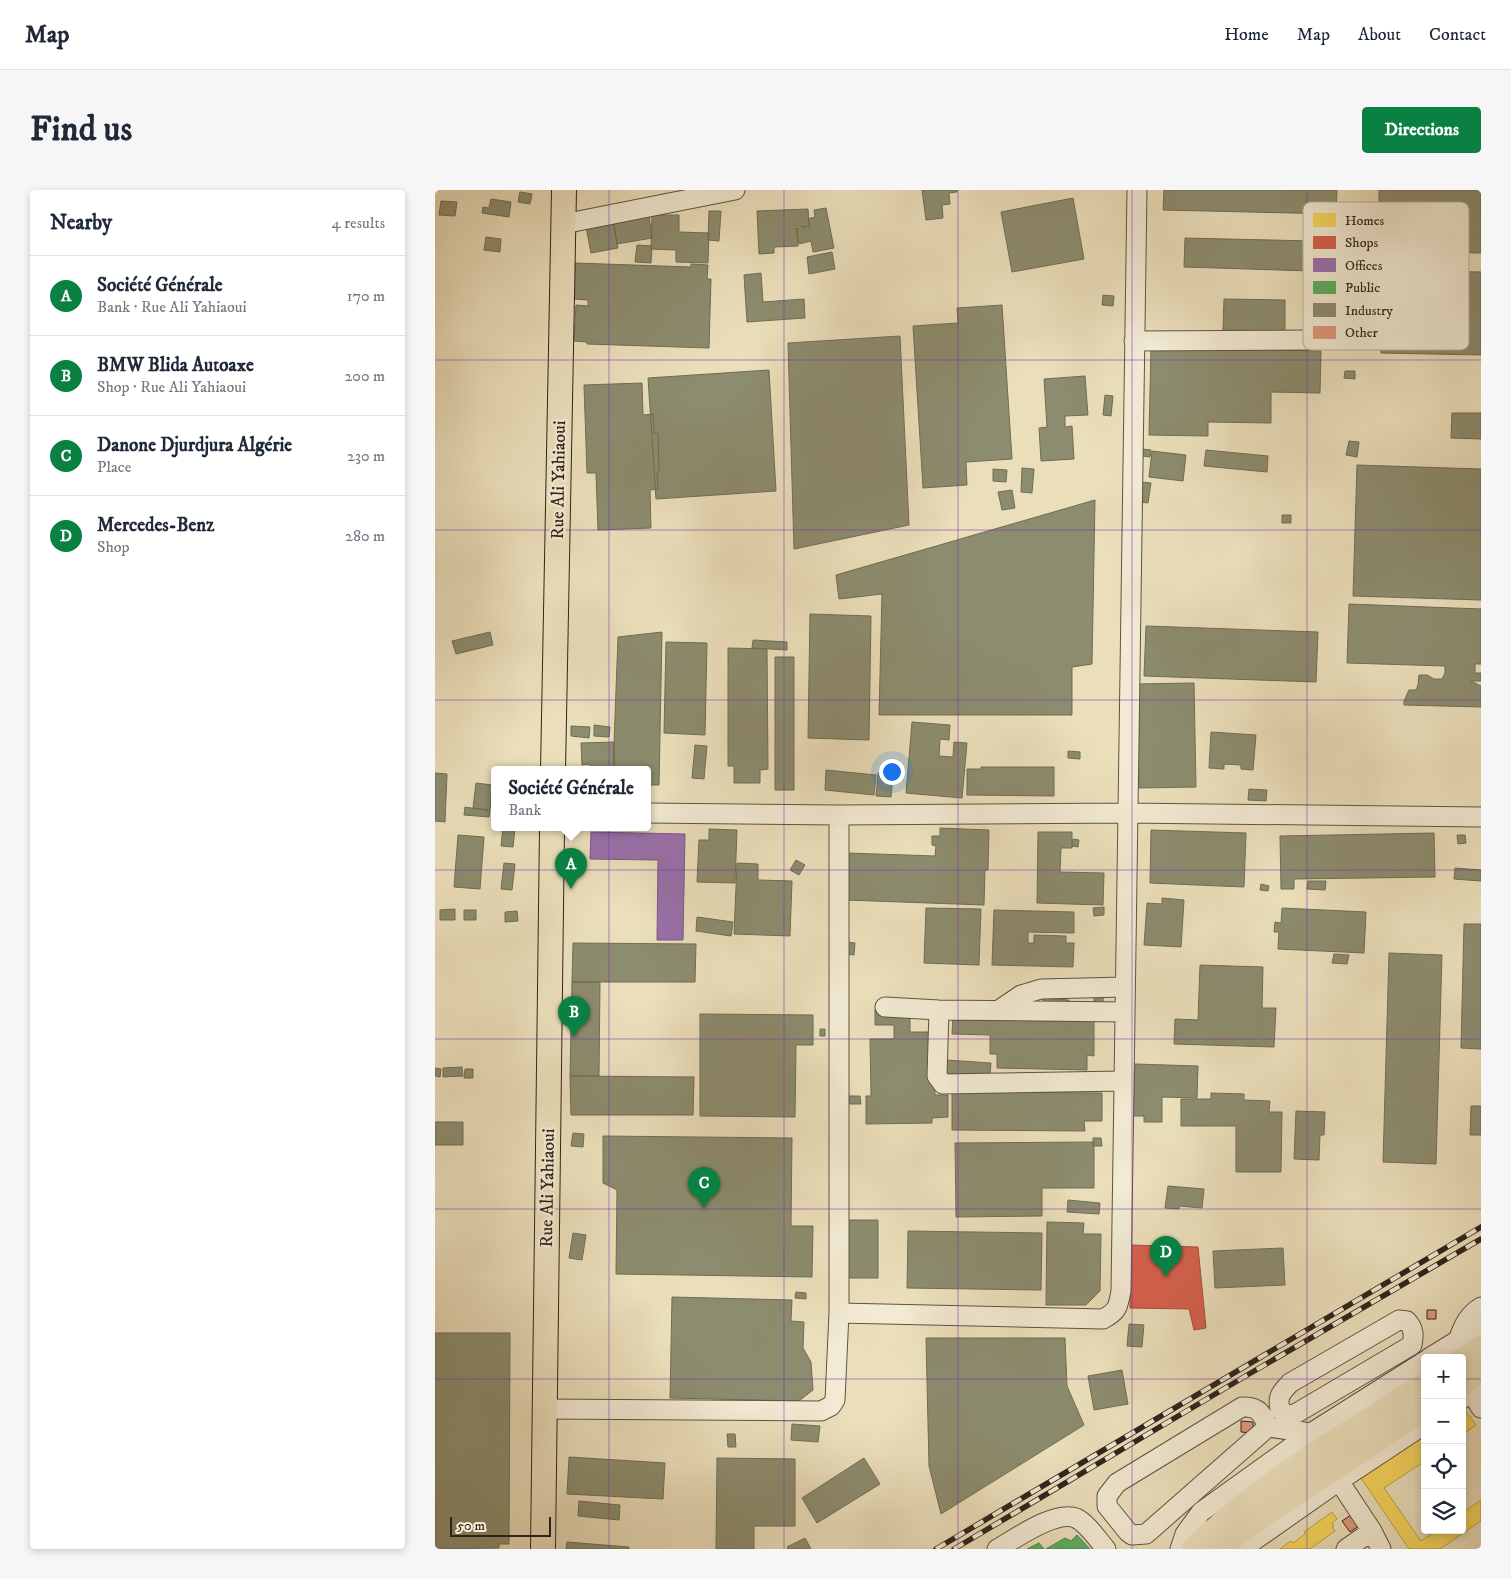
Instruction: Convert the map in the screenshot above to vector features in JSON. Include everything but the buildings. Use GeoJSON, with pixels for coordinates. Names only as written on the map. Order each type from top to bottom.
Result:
{"type":"FeatureCollection","features":[{"type":"Feature","properties":{"kind":"main road","name":"Rue Ali Yahiaoui"},"geometry":{"type":"LineString","coordinates":[[553,766],[564,190]]}},
{"type":"Feature","properties":{"kind":"main road","name":"Rue Ali Yahiaoui"},"geometry":{"type":"LineString","coordinates":[[543,1549],[552,831]]}},
{"type":"Feature","properties":{"kind":"main road"},"geometry":{"type":"LineString","coordinates":[[1460,1350],[1481,1348]]}},
{"type":"Feature","properties":{"kind":"main road"},"geometry":{"type":"LineString","coordinates":[[1472,1394],[1481,1371]]}},
{"type":"Feature","properties":{"kind":"main road"},"geometry":{"type":"LineString","coordinates":[[1194,1549],[1213,1530],[1281,1478],[1421,1387]]}},
{"type":"Feature","properties":{"kind":"main road"},"geometry":{"type":"LineString","coordinates":[[1219,1549],[1239,1532],[1335,1475],[1421,1411]]}},
{"type":"Feature","properties":{"kind":"street"},"geometry":{"type":"LineString","coordinates":[[563,224],[735,190]]}},
{"type":"Feature","properties":{"kind":"street"},"geometry":{"type":"LineString","coordinates":[[839,1313],[1103,1320],[1114,1314],[1118,1306],[1121,1290],[1137,190]]}},
{"type":"Feature","properties":{"kind":"street"},"geometry":{"type":"LineString","coordinates":[[1134,341],[1303,340]]}},
{"type":"Feature","properties":{"kind":"street"},"geometry":{"type":"LineString","coordinates":[[651,812],[839,815],[1127,813],[1481,817]]}},
{"type":"Feature","properties":{"kind":"street"},"geometry":{"type":"LineString","coordinates":[[545,1408],[821,1411],[831,1406],[835,1400],[839,1313],[839,815]]}},
{"type":"Feature","properties":{"kind":"street"},"geometry":{"type":"LineString","coordinates":[[999,1010],[1021,994],[1041,989],[1125,987]]}},
{"type":"Feature","properties":{"kind":"street"},"geometry":{"type":"LineString","coordinates":[[885,1007],[939,1010],[1125,1012]]}},
{"type":"Feature","properties":{"kind":"street"},"geometry":{"type":"LineString","coordinates":[[939,1010],[937,1076],[943,1084],[1123,1081]]}},
{"type":"Feature","properties":{"kind":"street"},"geometry":{"type":"LineString","coordinates":[[1460,1350],[1465,1323],[1471,1314],[1481,1307]]}},
{"type":"Feature","properties":{"kind":"street"},"geometry":{"type":"LineString","coordinates":[[1399,1320],[1407,1321],[1412,1326],[1414,1335],[1412,1345],[1295,1414],[1288,1415],[1281,1410],[1278,1400],[1290,1383],[1399,1320]]}},
{"type":"Feature","properties":{"kind":"street"},"geometry":{"type":"LineString","coordinates":[[1444,1354],[1460,1350],[1481,1326]]}},
{"type":"Feature","properties":{"kind":"street"},"geometry":{"type":"LineString","coordinates":[[1412,1345],[1424,1354]]}},
{"type":"Feature","properties":{"kind":"street"},"geometry":{"type":"LineString","coordinates":[[1181,1549],[1185,1534],[1201,1512],[1311,1433],[1421,1363]]}},
{"type":"Feature","properties":{"kind":"street"},"geometry":{"type":"LineString","coordinates":[[1340,1414],[1350,1382]]}},
{"type":"Feature","properties":{"kind":"street"},"geometry":{"type":"LineString","coordinates":[[1268,1427],[1261,1413],[1250,1407],[1242,1408],[1117,1483],[1111,1489],[1106,1500],[1107,1506],[1132,1535],[1146,1534],[1268,1427],[1311,1433]]}},
{"type":"Feature","properties":{"kind":"street"},"geometry":{"type":"LineString","coordinates":[[1242,1549],[1335,1475],[1421,1426]]}},
{"type":"Feature","properties":{"kind":"street"},"geometry":{"type":"LineString","coordinates":[[1335,1475],[1376,1543],[1347,1549]]}},
{"type":"Feature","properties":{"kind":"street"},"geometry":{"type":"LineString","coordinates":[[1187,1499],[1201,1512]]}},
{"type":"Feature","properties":{"kind":"street"},"geometry":{"type":"LineString","coordinates":[[997,1549],[1046,1522],[1062,1517],[1075,1518],[1085,1525],[1106,1549]]}},
{"type":"Feature","properties":{"kind":"railway"},"geometry":{"type":"LineString","coordinates":[[936,1549],[1481,1227]]}},
{"type":"Feature","properties":{"kind":"railway"},"geometry":{"type":"LineString","coordinates":[[954,1549],[1481,1239]]}},
{"type":"Feature","properties":{"kind":"place","name":"Société Générale"},"geometry":{"type":"Point","coordinates":[571,889]}},
{"type":"Feature","properties":{"kind":"place","name":"BMW Blida Autoaxe"},"geometry":{"type":"Point","coordinates":[574,1037]}},
{"type":"Feature","properties":{"kind":"place","name":"Danone Djurdjura Algérie"},"geometry":{"type":"Point","coordinates":[704,1208]}},
{"type":"Feature","properties":{"kind":"place","name":"Mercedes-Benz"},"geometry":{"type":"Point","coordinates":[1166,1277]}}]}
